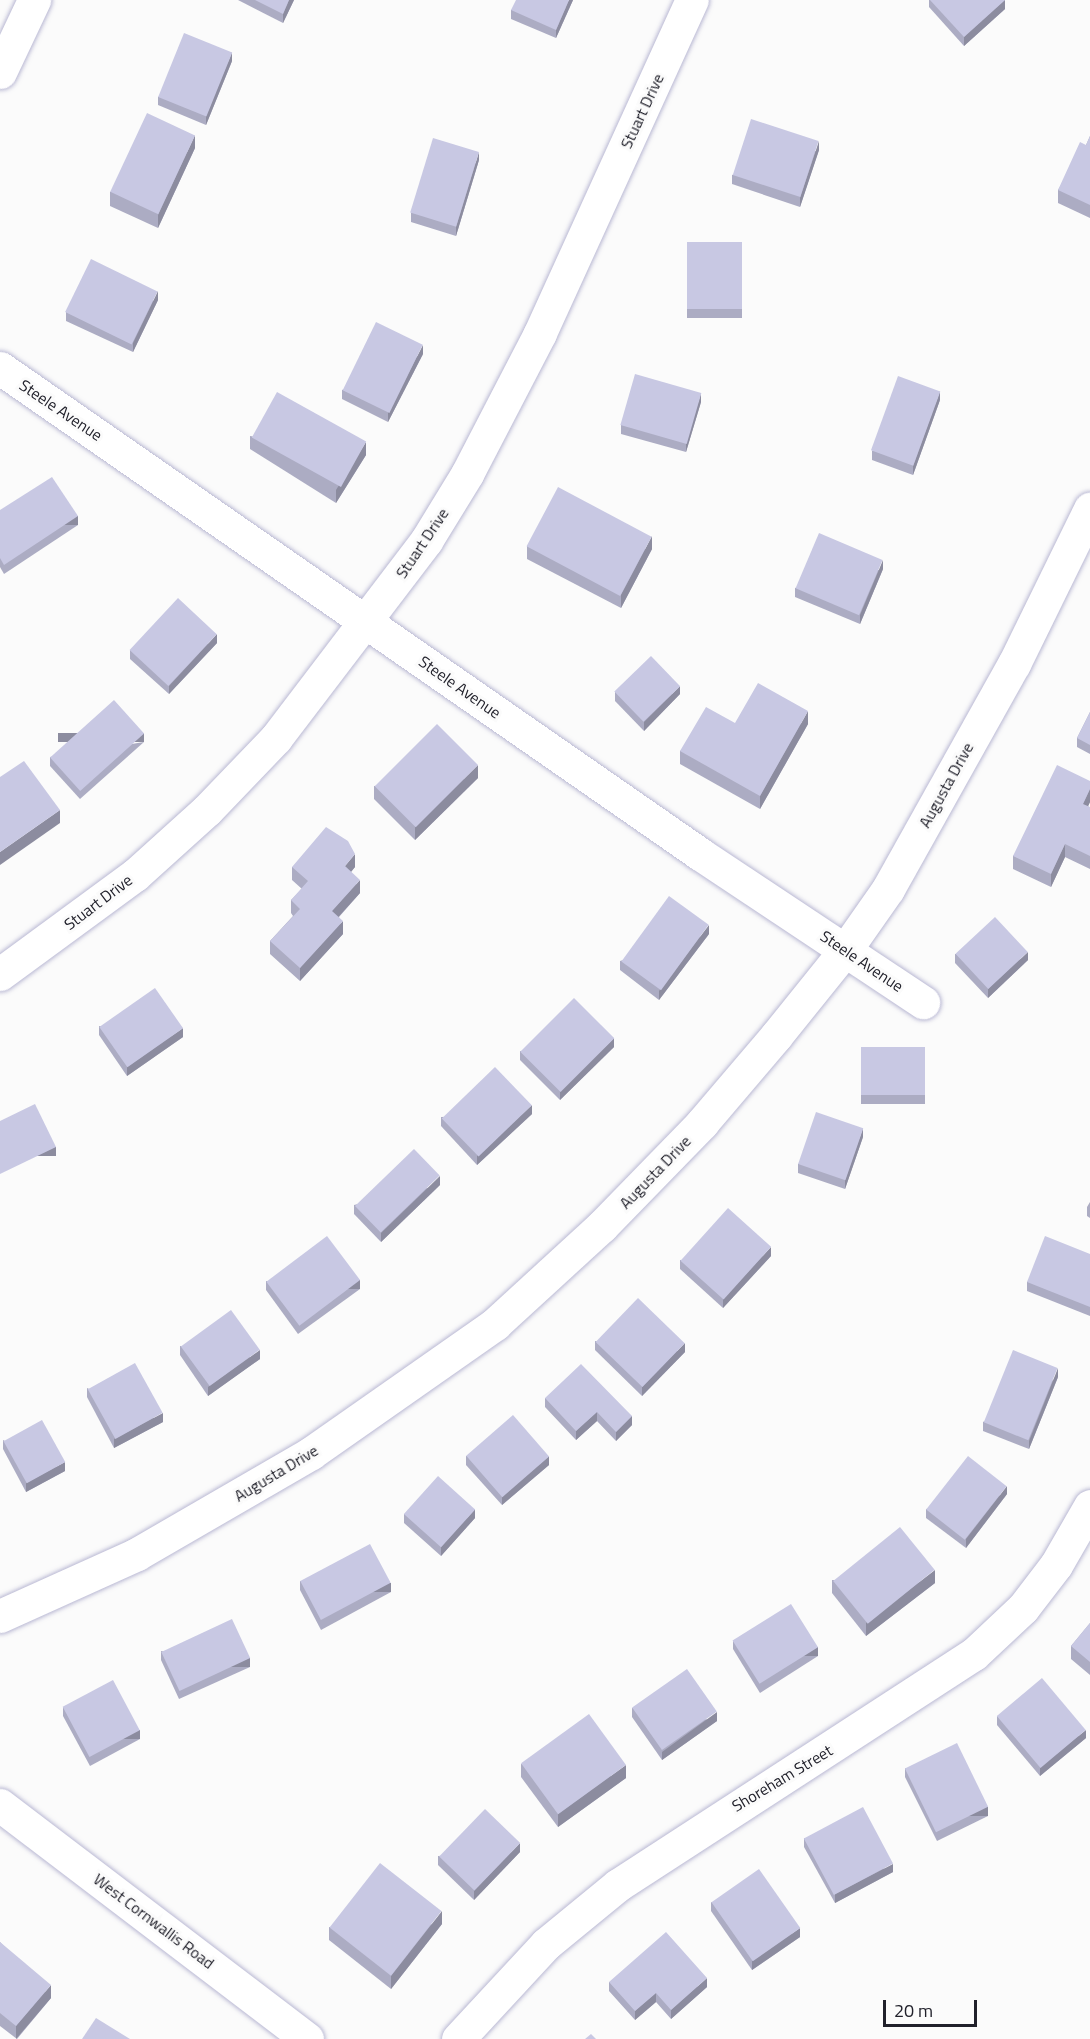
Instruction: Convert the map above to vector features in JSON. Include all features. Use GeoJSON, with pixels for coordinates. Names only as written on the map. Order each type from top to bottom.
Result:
{"type":"FeatureCollection","features":[{"type":"Feature","properties":{"kind":"street"},"geometry":{"type":"LineString","coordinates":[[0,72],[34,0]]}},
{"type":"Feature","properties":{"kind":"street","name":"Stuart Drive"},"geometry":{"type":"LineString","coordinates":[[0,974],[135,875],[207,810],[276,738],[426,541],[467,474],[540,333],[692,0]]}},
{"type":"Feature","properties":{"kind":"street","name":"Steele Avenue"},"geometry":{"type":"LineString","coordinates":[[0,368],[366,622],[923,1002]]}},
{"type":"Feature","properties":{"kind":"street","name":"Augusta Drive"},"geometry":{"type":"LineString","coordinates":[[0,1616],[136,1554],[311,1453],[495,1324],[602,1226],[702,1123],[846,950],[888,889],[1014,664],[1090,509]]}},
{"type":"Feature","properties":{"kind":"street","name":"Shoreham Street"},"geometry":{"type":"LineString","coordinates":[[458,2039],[546,1944],[618,1885],[712,1821],[872,1723],[991,1639],[1023,1608],[1056,1565],[1090,1506]]}},
{"type":"Feature","properties":{"kind":"street","name":"West Cornwallis Road"},"geometry":{"type":"LineString","coordinates":[[0,1805],[307,2039]]}},
{"type":"Feature","properties":{"kind":"building"},"geometry":{"type":"Polygon","coordinates":[[[255,0],[289,0],[283,14],[255,0]]]}},
{"type":"Feature","properties":{"kind":"building"},"geometry":{"type":"Polygon","coordinates":[[[516,0],[569,0],[556,30],[511,10],[516,0]]]}},
{"type":"Feature","properties":{"kind":"building"},"geometry":{"type":"Polygon","coordinates":[[[930,0],[1005,0],[964,37],[930,0]]]}},
{"type":"Feature","properties":{"kind":"building"},"geometry":{"type":"Polygon","coordinates":[[[184,33],[232,52],[206,116],[158,97],[184,33]]]}},
{"type":"Feature","properties":{"kind":"building"},"geometry":{"type":"Polygon","coordinates":[[[147,113],[195,135],[158,214],[110,192],[147,113]]]}},
{"type":"Feature","properties":{"kind":"building"},"geometry":{"type":"Polygon","coordinates":[[[751,119],[819,141],[800,197],[733,175],[751,119]]]}},
{"type":"Feature","properties":{"kind":"building"},"geometry":{"type":"Polygon","coordinates":[[[1090,136],[1090,205],[1058,190],[1080,142],[1086,145],[1090,136]]]}},
{"type":"Feature","properties":{"kind":"building"},"geometry":{"type":"Polygon","coordinates":[[[433,138],[479,152],[456,227],[410,213],[433,138]]]}},
{"type":"Feature","properties":{"kind":"building"},"geometry":{"type":"Polygon","coordinates":[[[687,242],[742,242],[742,309],[687,309],[687,242]]]}},
{"type":"Feature","properties":{"kind":"building"},"geometry":{"type":"Polygon","coordinates":[[[91,259],[158,291],[132,344],[65,312],[91,259]]]}},
{"type":"Feature","properties":{"kind":"building"},"geometry":{"type":"Polygon","coordinates":[[[376,322],[423,345],[389,413],[343,390],[376,322]]]}},
{"type":"Feature","properties":{"kind":"building"},"geometry":{"type":"Polygon","coordinates":[[[635,374],[701,393],[687,444],[620,425],[635,374]]]}},
{"type":"Feature","properties":{"kind":"building"},"geometry":{"type":"Polygon","coordinates":[[[898,376],[940,391],[913,466],[871,450],[898,376]]]}},
{"type":"Feature","properties":{"kind":"building"},"geometry":{"type":"Polygon","coordinates":[[[277,392],[366,441],[341,487],[252,437],[277,392]]]}},
{"type":"Feature","properties":{"kind":"building"},"geometry":{"type":"Polygon","coordinates":[[[52,477],[78,516],[4,565],[0,558],[0,510],[52,477]]]}},
{"type":"Feature","properties":{"kind":"building"},"geometry":{"type":"Polygon","coordinates":[[[558,487],[652,537],[620,596],[527,546],[558,487]]]}},
{"type":"Feature","properties":{"kind":"building"},"geometry":{"type":"Polygon","coordinates":[[[819,533],[883,560],[859,615],[796,588],[819,533]]]}},
{"type":"Feature","properties":{"kind":"building"},"geometry":{"type":"Polygon","coordinates":[[[178,598],[217,634],[168,686],[130,650],[178,598]]]}},
{"type":"Feature","properties":{"kind":"building"},"geometry":{"type":"Polygon","coordinates":[[[651,656],[680,686],[643,722],[614,691],[651,656]]]}},
{"type":"Feature","properties":{"kind":"building"},"geometry":{"type":"Polygon","coordinates":[[[758,683],[808,711],[760,796],[680,751],[706,707],[735,723],[758,683]]]}},
{"type":"Feature","properties":{"kind":"building"},"geometry":{"type":"Polygon","coordinates":[[[114,700],[144,733],[80,791],[50,758],[114,700]]]}},
{"type":"Feature","properties":{"kind":"building"},"geometry":{"type":"Polygon","coordinates":[[[1090,712],[1090,745],[1077,738],[1090,712]]]}},
{"type":"Feature","properties":{"kind":"building"},"geometry":{"type":"Polygon","coordinates":[[[437,724],[478,765],[416,827],[375,786],[437,724]]]}},
{"type":"Feature","properties":{"kind":"building"},"geometry":{"type":"Polygon","coordinates":[[[24,761],[60,810],[0,852],[0,777],[24,761]]]}},
{"type":"Feature","properties":{"kind":"building"},"geometry":{"type":"Polygon","coordinates":[[[1057,765],[1090,781],[1090,789],[1083,804],[1090,807],[1090,856],[1065,844],[1051,874],[1013,856],[1057,765]]]}},
{"type":"Feature","properties":{"kind":"building"},"geometry":{"type":"Polygon","coordinates":[[[326,827],[348,841],[355,854],[345,866],[360,880],[332,911],[343,921],[300,968],[270,941],[300,909],[291,900],[308,881],[292,867],[326,827]]]}},
{"type":"Feature","properties":{"kind":"building"},"geometry":{"type":"Polygon","coordinates":[[[669,896],[709,925],[661,990],[621,962],[669,896]]]}},
{"type":"Feature","properties":{"kind":"building"},"geometry":{"type":"Polygon","coordinates":[[[995,917],[1028,952],[988,989],[956,954],[995,917]]]}},
{"type":"Feature","properties":{"kind":"building"},"geometry":{"type":"Polygon","coordinates":[[[155,988],[183,1028],[127,1067],[99,1027],[155,988]]]}},
{"type":"Feature","properties":{"kind":"building"},"geometry":{"type":"Polygon","coordinates":[[[574,998],[614,1038],[561,1092],[520,1052],[574,998]]]}},
{"type":"Feature","properties":{"kind":"building"},"geometry":{"type":"Polygon","coordinates":[[[861,1047],[925,1047],[925,1095],[861,1095],[861,1047]]]}},
{"type":"Feature","properties":{"kind":"building"},"geometry":{"type":"Polygon","coordinates":[[[495,1067],[532,1105],[479,1157],[442,1118],[495,1067]]]}},
{"type":"Feature","properties":{"kind":"building"},"geometry":{"type":"Polygon","coordinates":[[[35,1104],[56,1147],[0,1174],[0,1121],[35,1104]]]}},
{"type":"Feature","properties":{"kind":"building"},"geometry":{"type":"Polygon","coordinates":[[[816,1112],[863,1128],[845,1180],[798,1164],[816,1112]]]}},
{"type":"Feature","properties":{"kind":"building"},"geometry":{"type":"Polygon","coordinates":[[[414,1149],[440,1176],[381,1233],[355,1206],[414,1149]]]}},
{"type":"Feature","properties":{"kind":"building"},"geometry":{"type":"Polygon","coordinates":[[[728,1208],[771,1247],[724,1300],[680,1261],[728,1208]]]}},
{"type":"Feature","properties":{"kind":"building"},"geometry":{"type":"Polygon","coordinates":[[[327,1236],[360,1280],[299,1326],[266,1282],[327,1236]]]}},
{"type":"Feature","properties":{"kind":"building"},"geometry":{"type":"Polygon","coordinates":[[[1045,1236],[1090,1254],[1090,1307],[1027,1282],[1045,1236]]]}},
{"type":"Feature","properties":{"kind":"building"},"geometry":{"type":"Polygon","coordinates":[[[638,1298],[685,1343],[642,1387],[596,1342],[638,1298]]]}},
{"type":"Feature","properties":{"kind":"building"},"geometry":{"type":"Polygon","coordinates":[[[231,1310],[260,1350],[210,1386],[181,1346],[231,1310]]]}},
{"type":"Feature","properties":{"kind":"building"},"geometry":{"type":"Polygon","coordinates":[[[1013,1350],[1058,1368],[1028,1440],[984,1422],[1013,1350]]]}},
{"type":"Feature","properties":{"kind":"building"},"geometry":{"type":"Polygon","coordinates":[[[135,1363],[163,1413],[115,1439],[88,1389],[135,1363]]]}},
{"type":"Feature","properties":{"kind":"building"},"geometry":{"type":"Polygon","coordinates":[[[581,1364],[632,1416],[616,1432],[597,1412],[576,1431],[545,1398],[581,1364]]]}},
{"type":"Feature","properties":{"kind":"building"},"geometry":{"type":"Polygon","coordinates":[[[513,1415],[549,1457],[502,1497],[466,1456],[513,1415]]]}},
{"type":"Feature","properties":{"kind":"building"},"geometry":{"type":"Polygon","coordinates":[[[42,1420],[65,1462],[27,1483],[4,1441],[42,1420]]]}},
{"type":"Feature","properties":{"kind":"building"},"geometry":{"type":"Polygon","coordinates":[[[968,1456],[1007,1486],[965,1540],[926,1510],[968,1456]]]}},
{"type":"Feature","properties":{"kind":"building"},"geometry":{"type":"Polygon","coordinates":[[[438,1476],[475,1509],[441,1547],[404,1514],[438,1476]]]}},
{"type":"Feature","properties":{"kind":"building"},"geometry":{"type":"Polygon","coordinates":[[[900,1527],[935,1570],[868,1624],[833,1581],[900,1527]]]}},
{"type":"Feature","properties":{"kind":"building"},"geometry":{"type":"Polygon","coordinates":[[[370,1544],[391,1583],[321,1620],[300,1581],[370,1544]]]}},
{"type":"Feature","properties":{"kind":"building"},"geometry":{"type":"Polygon","coordinates":[[[791,1604],[818,1647],[760,1684],[732,1641],[791,1604]]]}},
{"type":"Feature","properties":{"kind":"building"},"geometry":{"type":"Polygon","coordinates":[[[232,1619],[250,1658],[179,1691],[161,1652],[232,1619]]]}},
{"type":"Feature","properties":{"kind":"building"},"geometry":{"type":"Polygon","coordinates":[[[1090,1623],[1090,1662],[1071,1646],[1090,1623]]]}},
{"type":"Feature","properties":{"kind":"building"},"geometry":{"type":"Polygon","coordinates":[[[687,1669],[717,1712],[662,1750],[632,1707],[687,1669]]]}},
{"type":"Feature","properties":{"kind":"building"},"geometry":{"type":"Polygon","coordinates":[[[1042,1678],[1086,1730],[1041,1768],[997,1716],[1042,1678]]]}},
{"type":"Feature","properties":{"kind":"building"},"geometry":{"type":"Polygon","coordinates":[[[113,1680],[140,1730],[89,1757],[63,1707],[113,1680]]]}},
{"type":"Feature","properties":{"kind":"building"},"geometry":{"type":"Polygon","coordinates":[[[589,1714],[626,1765],[558,1814],[521,1763],[589,1714]]]}},
{"type":"Feature","properties":{"kind":"building"},"geometry":{"type":"Polygon","coordinates":[[[957,1743],[988,1807],[936,1832],[905,1768],[957,1743]]]}},
{"type":"Feature","properties":{"kind":"building"},"geometry":{"type":"Polygon","coordinates":[[[863,1807],[893,1864],[834,1895],[804,1838],[863,1807]]]}},
{"type":"Feature","properties":{"kind":"building"},"geometry":{"type":"Polygon","coordinates":[[[485,1809],[520,1843],[474,1891],[439,1856],[485,1809]]]}},
{"type":"Feature","properties":{"kind":"building"},"geometry":{"type":"Polygon","coordinates":[[[380,1863],[441,1911],[391,1976],[330,1928],[380,1863]]]}},
{"type":"Feature","properties":{"kind":"building"},"geometry":{"type":"Polygon","coordinates":[[[759,1869],[800,1928],[753,1961],[711,1902],[759,1869]]]}},
{"type":"Feature","properties":{"kind":"building"},"geometry":{"type":"Polygon","coordinates":[[[666,1932],[707,1978],[671,2010],[656,1993],[635,2011],[609,1982],[666,1932]]]}},
{"type":"Feature","properties":{"kind":"building"},"geometry":{"type":"Polygon","coordinates":[[[0,1942],[51,1985],[16,2026],[0,2013],[0,1942]]]}},
{"type":"Feature","properties":{"kind":"building"},"geometry":{"type":"Polygon","coordinates":[[[96,2018],[130,2039],[82,2039],[96,2018]]]}},
{"type":"Feature","properties":{"kind":"building"},"geometry":{"type":"Polygon","coordinates":[[[591,2034],[596,2039],[585,2039],[591,2034]]]}}]}
